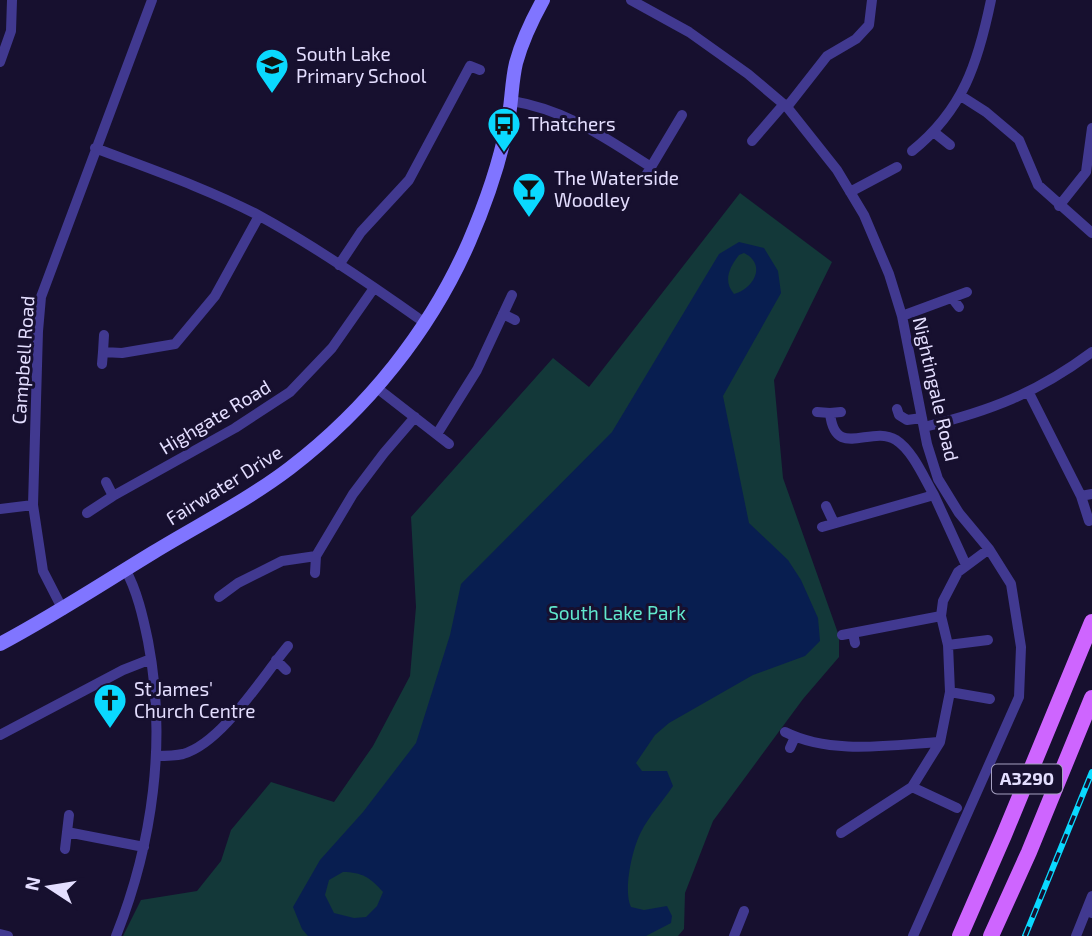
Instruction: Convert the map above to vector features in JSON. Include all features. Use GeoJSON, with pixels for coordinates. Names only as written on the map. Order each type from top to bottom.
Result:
{"type":"FeatureCollection","features":[{"type":"Feature","properties":{"kind":"main road","name":"A3290"},"geometry":{"type":"LineString","coordinates":[[960,936],[1092,622]]}},
{"type":"Feature","properties":{"kind":"main road","name":"A3290"},"geometry":{"type":"LineString","coordinates":[[991,936],[1029,852],[1092,698]]}},
{"type":"Feature","properties":{"kind":"street"},"geometry":{"type":"LineString","coordinates":[[0,62],[10,31],[12,0]]}},
{"type":"Feature","properties":{"kind":"street","name":"Campbell Road"},"geometry":{"type":"LineString","coordinates":[[63,610],[43,571],[33,505],[41,297],[152,0]]}},
{"type":"Feature","properties":{"kind":"street","name":"Fairwater Drive"},"geometry":{"type":"LineString","coordinates":[[0,644],[63,610],[125,569],[250,496],[289,469],[348,419],[377,388],[425,323],[458,264],[475,226],[500,152],[512,101],[516,64],[528,28],[543,0]]}},
{"type":"Feature","properties":{"kind":"street","name":"Nightingale Road"},"geometry":{"type":"LineString","coordinates":[[631,0],[717,50],[785,106],[822,150],[850,192],[864,215],[890,274],[902,316],[923,423],[938,479],[959,513],[989,549],[1011,584],[1021,647],[1019,697],[913,936]]}},
{"type":"Feature","properties":{"kind":"street"},"geometry":{"type":"LineString","coordinates":[[752,141],[828,56],[856,39],[869,25],[872,0]]}},
{"type":"Feature","properties":{"kind":"street"},"geometry":{"type":"LineString","coordinates":[[912,151],[935,133],[961,96],[984,36],[991,0]]}},
{"type":"Feature","properties":{"kind":"street"},"geometry":{"type":"LineString","coordinates":[[340,265],[361,232],[409,180],[470,66],[480,70]]}},
{"type":"Feature","properties":{"kind":"street"},"geometry":{"type":"LineString","coordinates":[[961,96],[986,112],[1018,140],[1038,185],[1092,233]]}},
{"type":"Feature","properties":{"kind":"street"},"geometry":{"type":"LineString","coordinates":[[512,101],[567,116],[651,167]]}},
{"type":"Feature","properties":{"kind":"street"},"geometry":{"type":"LineString","coordinates":[[645,177],[682,115]]}},
{"type":"Feature","properties":{"kind":"street"},"geometry":{"type":"LineString","coordinates":[[1059,206],[1086,172],[1092,128]]}},
{"type":"Feature","properties":{"kind":"street"},"geometry":{"type":"LineString","coordinates":[[935,133],[950,145]]}},
{"type":"Feature","properties":{"kind":"street"},"geometry":{"type":"LineString","coordinates":[[95,148],[200,188],[259,216],[340,265],[425,323]]}},
{"type":"Feature","properties":{"kind":"street"},"geometry":{"type":"LineString","coordinates":[[850,192],[897,167]]}},
{"type":"Feature","properties":{"kind":"street"},"geometry":{"type":"LineString","coordinates":[[103,352],[122,353],[175,344],[215,296],[259,216]]}},
{"type":"Feature","properties":{"kind":"street","name":"Highgate Road"},"geometry":{"type":"LineString","coordinates":[[87,513],[235,429],[290,392],[332,348],[374,288]]}},
{"type":"Feature","properties":{"kind":"street"},"geometry":{"type":"LineString","coordinates":[[902,316],[967,292]]}},
{"type":"Feature","properties":{"kind":"street"},"geometry":{"type":"LineString","coordinates":[[437,434],[477,370],[512,295]]}},
{"type":"Feature","properties":{"kind":"street"},"geometry":{"type":"LineString","coordinates":[[952,298],[959,307]]}},
{"type":"Feature","properties":{"kind":"street"},"geometry":{"type":"LineString","coordinates":[[503,314],[515,320]]}},
{"type":"Feature","properties":{"kind":"street"},"geometry":{"type":"LineString","coordinates":[[102,364],[104,335]]}},
{"type":"Feature","properties":{"kind":"street"},"geometry":{"type":"LineString","coordinates":[[897,409],[899,415],[907,420],[923,423],[960,419],[1029,393],[1050,382],[1092,352]]}},
{"type":"Feature","properties":{"kind":"street"},"geometry":{"type":"LineString","coordinates":[[377,388],[449,444]]}},
{"type":"Feature","properties":{"kind":"street"},"geometry":{"type":"LineString","coordinates":[[1029,393],[1087,495],[1089,521]]}},
{"type":"Feature","properties":{"kind":"street"},"geometry":{"type":"LineString","coordinates":[[817,412],[841,412]]}},
{"type":"Feature","properties":{"kind":"street"},"geometry":{"type":"LineString","coordinates":[[830,413],[837,434],[848,440],[884,435],[896,440],[916,464],[934,495],[966,565]]}},
{"type":"Feature","properties":{"kind":"street"},"geometry":{"type":"LineString","coordinates":[[315,573],[316,556],[353,494],[415,418]]}},
{"type":"Feature","properties":{"kind":"street"},"geometry":{"type":"LineString","coordinates":[[106,482],[113,496]]}},
{"type":"Feature","properties":{"kind":"street"},"geometry":{"type":"LineString","coordinates":[[822,527],[934,495]]}},
{"type":"Feature","properties":{"kind":"street"},"geometry":{"type":"LineString","coordinates":[[0,509],[33,505]]}},
{"type":"Feature","properties":{"kind":"street"},"geometry":{"type":"LineString","coordinates":[[826,506],[834,523]]}},
{"type":"Feature","properties":{"kind":"street"},"geometry":{"type":"LineString","coordinates":[[841,833],[912,786],[940,742],[950,692],[948,645],[941,616],[943,601],[951,582],[966,565],[989,549]]}},
{"type":"Feature","properties":{"kind":"street"},"geometry":{"type":"LineString","coordinates":[[219,597],[237,583],[282,561],[316,556]]}},
{"type":"Feature","properties":{"kind":"street"},"geometry":{"type":"LineString","coordinates":[[116,936],[129,902],[144,847],[152,806],[156,756],[156,704],[152,659],[142,614],[125,569]]}},
{"type":"Feature","properties":{"kind":"street"},"geometry":{"type":"LineString","coordinates":[[850,637],[941,616]]}},
{"type":"Feature","properties":{"kind":"street"},"geometry":{"type":"LineString","coordinates":[[948,645],[988,640]]}},
{"type":"Feature","properties":{"kind":"street"},"geometry":{"type":"LineString","coordinates":[[156,756],[185,754],[202,745],[248,697],[288,646]]}},
{"type":"Feature","properties":{"kind":"street"},"geometry":{"type":"LineString","coordinates":[[0,735],[122,670],[152,659]]}},
{"type":"Feature","properties":{"kind":"street"},"geometry":{"type":"LineString","coordinates":[[276,660],[286,670]]}},
{"type":"Feature","properties":{"kind":"street"},"geometry":{"type":"LineString","coordinates":[[950,692],[990,699]]}},
{"type":"Feature","properties":{"kind":"street"},"geometry":{"type":"LineString","coordinates":[[790,748],[790,734],[838,746],[940,742]]}},
{"type":"Feature","properties":{"kind":"street"},"geometry":{"type":"LineString","coordinates":[[912,786],[957,808]]}},
{"type":"Feature","properties":{"kind":"street"},"geometry":{"type":"LineString","coordinates":[[65,849],[69,815]]}},
{"type":"Feature","properties":{"kind":"street"},"geometry":{"type":"LineString","coordinates":[[67,832],[144,847]]}},
{"type":"Feature","properties":{"kind":"street"},"geometry":{"type":"LineString","coordinates":[[1076,936],[1089,912],[1092,896]]}},
{"type":"Feature","properties":{"kind":"street"},"geometry":{"type":"LineString","coordinates":[[737,935],[744,911]]}},
{"type":"Feature","properties":{"kind":"street"},"geometry":{"type":"LineString","coordinates":[[0,934],[8,936]]}},
{"type":"Feature","properties":{"kind":"green space","name":"South Lake Park"},"geometry":{"type":"Polygon","coordinates":[[[740,193],[832,262],[774,380],[783,478],[839,636],[839,657],[803,699],[713,821],[685,893],[684,929],[678,936],[123,936],[141,900],[197,891],[221,861],[231,830],[271,782],[334,802],[373,746],[410,676],[416,607],[411,517],[553,358],[589,387],[740,193]]]}},
{"type":"Feature","properties":{"kind":"water","name":"South Lake Park"},"geometry":{"type":"Polygon","coordinates":[[[739,242],[764,248],[778,271],[781,293],[723,396],[749,523],[788,560],[801,580],[818,618],[820,641],[805,656],[753,675],[669,723],[655,735],[636,763],[642,771],[667,771],[673,786],[648,820],[638,839],[630,870],[629,900],[631,907],[644,910],[667,906],[672,916],[671,923],[646,936],[308,936],[302,929],[293,907],[320,860],[363,812],[416,743],[450,635],[461,584],[612,432],[719,254],[739,242]],[[744,253],[739,255],[730,270],[728,279],[734,294],[747,287],[755,276],[755,263],[744,253]],[[343,872],[329,880],[325,895],[334,913],[354,918],[366,917],[377,906],[383,892],[366,877],[343,872]]]}},
{"type":"Feature","properties":{"kind":"railway"},"geometry":{"type":"LineString","coordinates":[[1025,936],[1092,772]]}},
{"type":"Feature","properties":{"kind":"place","name":"South Lake Primary School"},"geometry":{"type":"Point","coordinates":[272,95]}},
{"type":"Feature","properties":{"kind":"place","name":"Thatchers"},"geometry":{"type":"Point","coordinates":[504,154]}},
{"type":"Feature","properties":{"kind":"place","name":"The Waterside Woodley"},"geometry":{"type":"Point","coordinates":[529,219]}},
{"type":"Feature","properties":{"kind":"place","name":"St James' Church Centre"},"geometry":{"type":"Point","coordinates":[110,730]}}]}
